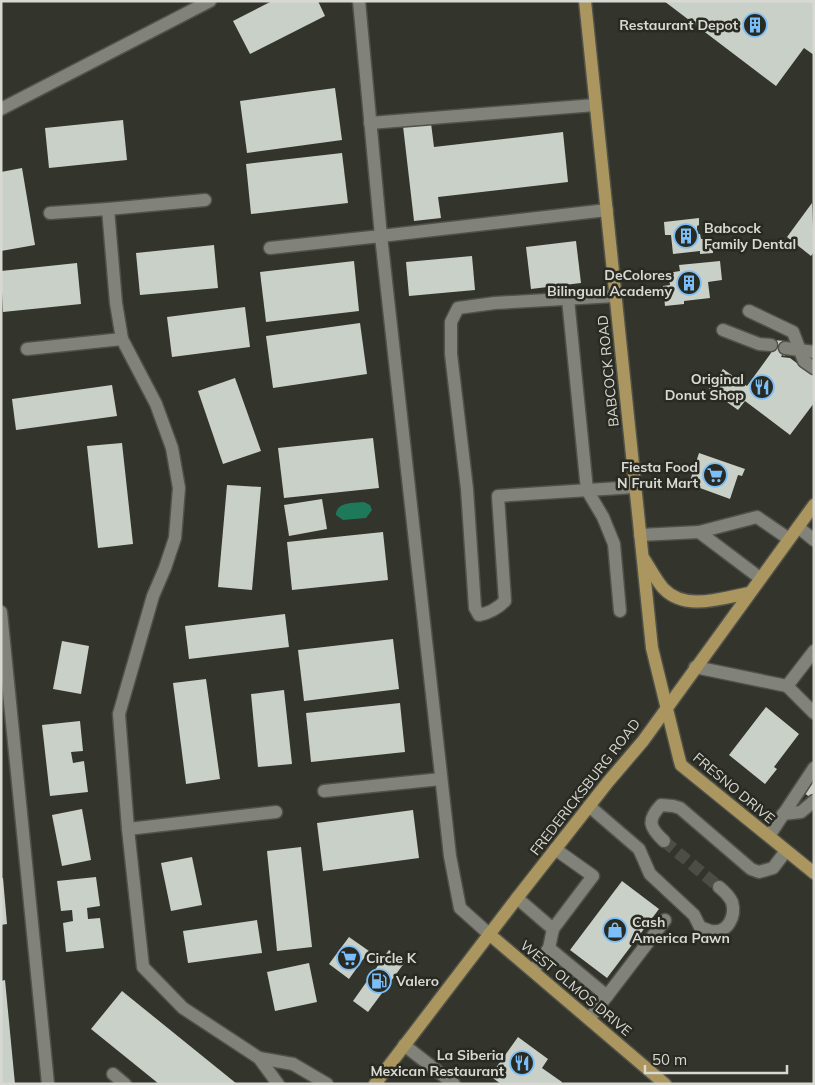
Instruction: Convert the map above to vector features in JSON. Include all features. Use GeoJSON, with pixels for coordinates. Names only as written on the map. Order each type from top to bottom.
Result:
{"type":"FeatureCollection","features":[{"type":"Feature","properties":{"kind":"main road","name":"BABCOCK ROAD"},"geometry":{"type":"LineString","coordinates":[[585,1],[652,648],[667,707]]}},
{"type":"Feature","properties":{"kind":"main road","name":"FREDERICKSBURG ROAD"},"geometry":{"type":"LineString","coordinates":[[375,1084],[555,849],[643,741],[814,505]]}},
{"type":"Feature","properties":{"kind":"main road"},"geometry":{"type":"LineString","coordinates":[[642,556],[664,588],[680,599],[690,602],[749,593]]}},
{"type":"Feature","properties":{"kind":"main road","name":"FRESNO DRIVE"},"geometry":{"type":"LineString","coordinates":[[667,707],[681,765],[814,873]]}},
{"type":"Feature","properties":{"kind":"main road","name":"WEST OLMOS DRIVE"},"geometry":{"type":"LineString","coordinates":[[489,934],[665,1084]]}},
{"type":"Feature","properties":{"kind":"street"},"geometry":{"type":"LineString","coordinates":[[1,109],[210,1]]}},
{"type":"Feature","properties":{"kind":"street"},"geometry":{"type":"LineString","coordinates":[[359,1],[381,236],[450,856],[460,908],[489,934]]}},
{"type":"Feature","properties":{"kind":"street"},"geometry":{"type":"LineString","coordinates":[[370,123],[596,105]]}},
{"type":"Feature","properties":{"kind":"street"},"geometry":{"type":"LineString","coordinates":[[50,213],[205,200]]}},
{"type":"Feature","properties":{"kind":"street"},"geometry":{"type":"LineString","coordinates":[[108,209],[116,303],[122,339],[156,404],[172,448],[179,488],[175,538],[153,596],[119,714],[142,967],[182,1008],[259,1058],[278,1084]]}},
{"type":"Feature","properties":{"kind":"street"},"geometry":{"type":"LineString","coordinates":[[270,248],[606,210]]}},
{"type":"Feature","properties":{"kind":"street"},"geometry":{"type":"LineString","coordinates":[[615,296],[458,308],[452,322],[451,354],[467,489],[475,608],[479,616],[497,609],[505,601],[498,496],[635,488]]}},
{"type":"Feature","properties":{"kind":"street"},"geometry":{"type":"LineString","coordinates":[[568,299],[588,490],[603,517],[614,544],[620,610]]}},
{"type":"Feature","properties":{"kind":"street"},"geometry":{"type":"LineString","coordinates":[[749,311],[793,332],[804,361],[814,368]]}},
{"type":"Feature","properties":{"kind":"street"},"geometry":{"type":"LineString","coordinates":[[723,330],[759,344],[771,345]]}},
{"type":"Feature","properties":{"kind":"street"},"geometry":{"type":"LineString","coordinates":[[27,349],[122,339]]}},
{"type":"Feature","properties":{"kind":"street"},"geometry":{"type":"LineString","coordinates":[[786,348],[814,352]]}},
{"type":"Feature","properties":{"kind":"street"},"geometry":{"type":"LineString","coordinates":[[640,535],[698,532],[757,517],[789,539]]}},
{"type":"Feature","properties":{"kind":"street"},"geometry":{"type":"LineString","coordinates":[[798,527],[814,540]]}},
{"type":"Feature","properties":{"kind":"street"},"geometry":{"type":"LineString","coordinates":[[698,532],[760,578]]}},
{"type":"Feature","properties":{"kind":"street"},"geometry":{"type":"LineString","coordinates":[[1,612],[48,1084]]}},
{"type":"Feature","properties":{"kind":"street"},"geometry":{"type":"LineString","coordinates":[[787,686],[814,651]]}},
{"type":"Feature","properties":{"kind":"street"},"geometry":{"type":"LineString","coordinates":[[695,667],[787,686],[814,713]]}},
{"type":"Feature","properties":{"kind":"street"},"geometry":{"type":"LineString","coordinates":[[769,836],[814,768]]}},
{"type":"Feature","properties":{"kind":"street"},"geometry":{"type":"LineString","coordinates":[[324,791],[442,779]]}},
{"type":"Feature","properties":{"kind":"street"},"geometry":{"type":"LineString","coordinates":[[783,814],[801,812],[814,801]]}},
{"type":"Feature","properties":{"kind":"street"},"geometry":{"type":"LineString","coordinates":[[664,841],[652,830],[651,819],[654,812],[661,805],[680,808],[751,869],[759,872],[773,868],[786,851]]}},
{"type":"Feature","properties":{"kind":"street"},"geometry":{"type":"LineString","coordinates":[[589,806],[638,849],[650,874],[694,915],[700,927],[712,931],[721,930],[729,925],[733,917],[732,902],[719,887]]}},
{"type":"Feature","properties":{"kind":"street"},"geometry":{"type":"LineString","coordinates":[[128,829],[276,812]]}},
{"type":"Feature","properties":{"kind":"street"},"geometry":{"type":"LineString","coordinates":[[533,971],[549,948],[553,929],[593,876],[555,849]]}},
{"type":"Feature","properties":{"kind":"street"},"geometry":{"type":"LineString","coordinates":[[517,898],[553,929]]}},
{"type":"Feature","properties":{"kind":"street"},"geometry":{"type":"LineString","coordinates":[[589,1019],[665,920]]}},
{"type":"Feature","properties":{"kind":"street"},"geometry":{"type":"LineString","coordinates":[[549,948],[607,996]]}},
{"type":"Feature","properties":{"kind":"street"},"geometry":{"type":"LineString","coordinates":[[404,1045],[454,1084]]}},
{"type":"Feature","properties":{"kind":"street"},"geometry":{"type":"LineString","coordinates":[[259,1058],[293,1064],[327,1084]]}},
{"type":"Feature","properties":{"kind":"street"},"geometry":{"type":"LineString","coordinates":[[113,1074],[125,1084]]}},
{"type":"Feature","properties":{"kind":"shaded area"},"geometry":{"type":"Polygon","coordinates":[[[364,502],[370,505],[372,510],[366,518],[343,520],[336,515],[342,505],[364,502]]]}},
{"type":"Feature","properties":{"kind":"building"},"geometry":{"type":"Polygon","coordinates":[[[272,1],[318,1],[325,16],[250,54],[233,21],[272,1]]]}},
{"type":"Feature","properties":{"kind":"building","name":"Restaurant Depot"},"geometry":{"type":"Polygon","coordinates":[[[664,1],[814,1],[814,55],[804,48],[776,86],[664,1]]]}},
{"type":"Feature","properties":{"kind":"building"},"geometry":{"type":"Polygon","coordinates":[[[335,88],[342,140],[247,153],[240,101],[335,88]]]}},
{"type":"Feature","properties":{"kind":"building"},"geometry":{"type":"Polygon","coordinates":[[[123,120],[127,160],[49,168],[45,128],[123,120]]]}},
{"type":"Feature","properties":{"kind":"building"},"geometry":{"type":"Polygon","coordinates":[[[431,123],[434,147],[563,132],[568,182],[438,197],[441,218],[414,221],[403,126],[431,123]]]}},
{"type":"Feature","properties":{"kind":"building"},"geometry":{"type":"Polygon","coordinates":[[[342,153],[348,203],[251,214],[246,164],[342,153]]]}},
{"type":"Feature","properties":{"kind":"building"},"geometry":{"type":"Polygon","coordinates":[[[22,168],[35,245],[1,251],[1,172],[22,168]]]}},
{"type":"Feature","properties":{"kind":"building"},"geometry":{"type":"Polygon","coordinates":[[[812,203],[814,252],[811,256],[787,237],[812,203]]]}},
{"type":"Feature","properties":{"kind":"building","name":"Babcock Family Dental"},"geometry":{"type":"Polygon","coordinates":[[[699,218],[697,234],[700,234],[701,239],[712,238],[713,253],[700,254],[700,251],[673,254],[671,235],[665,235],[664,222],[699,218]]]}},
{"type":"Feature","properties":{"kind":"building"},"geometry":{"type":"Polygon","coordinates":[[[576,241],[581,283],[531,289],[526,247],[576,241]]]}},
{"type":"Feature","properties":{"kind":"building"},"geometry":{"type":"Polygon","coordinates":[[[214,245],[218,288],[140,295],[136,253],[214,245]]]}},
{"type":"Feature","properties":{"kind":"building"},"geometry":{"type":"Polygon","coordinates":[[[472,256],[475,290],[409,296],[406,262],[472,256]]]}},
{"type":"Feature","properties":{"kind":"building"},"geometry":{"type":"Polygon","coordinates":[[[354,261],[359,311],[266,322],[260,272],[354,261]]]}},
{"type":"Feature","properties":{"kind":"building","name":"DeColores Bilingual Academy"},"geometry":{"type":"Polygon","coordinates":[[[720,261],[722,280],[708,282],[710,298],[684,301],[684,304],[665,306],[663,286],[670,285],[668,273],[680,271],[679,265],[720,261]]]}},
{"type":"Feature","properties":{"kind":"building"},"geometry":{"type":"Polygon","coordinates":[[[77,263],[81,304],[3,312],[1,271],[77,263]]]}},
{"type":"Feature","properties":{"kind":"building"},"geometry":{"type":"Polygon","coordinates":[[[245,307],[250,347],[172,357],[167,317],[245,307]]]}},
{"type":"Feature","properties":{"kind":"building"},"geometry":{"type":"Polygon","coordinates":[[[360,323],[367,374],[273,388],[266,336],[360,323]]]}},
{"type":"Feature","properties":{"kind":"building","name":"Original Donut Shop"},"geometry":{"type":"Polygon","coordinates":[[[772,340],[786,341],[785,356],[782,355],[781,357],[790,358],[814,376],[814,403],[790,435],[745,401],[738,410],[709,389],[723,369],[747,386],[771,353],[772,340]]]}},
{"type":"Feature","properties":{"kind":"building"},"geometry":{"type":"Polygon","coordinates":[[[235,378],[261,451],[223,464],[198,391],[235,378]]]}},
{"type":"Feature","properties":{"kind":"building"},"geometry":{"type":"Polygon","coordinates":[[[112,385],[117,416],[16,430],[12,399],[112,385]]]}},
{"type":"Feature","properties":{"kind":"building"},"geometry":{"type":"Polygon","coordinates":[[[373,438],[379,488],[284,498],[278,448],[373,438]]]}},
{"type":"Feature","properties":{"kind":"building"},"geometry":{"type":"Polygon","coordinates":[[[122,443],[133,544],[98,548],[87,446],[122,443]]]}},
{"type":"Feature","properties":{"kind":"building","name":"Fiesta Food N Fruit Mart"},"geometry":{"type":"Polygon","coordinates":[[[699,453],[745,469],[742,476],[738,475],[730,499],[689,484],[699,453]]]}},
{"type":"Feature","properties":{"kind":"building"},"geometry":{"type":"Polygon","coordinates":[[[227,485],[261,487],[252,590],[218,587],[227,485]]]}},
{"type":"Feature","properties":{"kind":"building"},"geometry":{"type":"Polygon","coordinates":[[[322,499],[327,529],[289,536],[284,505],[322,499]]]}},
{"type":"Feature","properties":{"kind":"building"},"geometry":{"type":"Polygon","coordinates":[[[383,532],[388,580],[292,590],[287,542],[383,532]]]}},
{"type":"Feature","properties":{"kind":"building"},"geometry":{"type":"Polygon","coordinates":[[[285,614],[289,647],[189,659],[185,626],[285,614]]]}},
{"type":"Feature","properties":{"kind":"building"},"geometry":{"type":"Polygon","coordinates":[[[393,639],[399,689],[304,701],[298,650],[393,639]]]}},
{"type":"Feature","properties":{"kind":"building"},"geometry":{"type":"Polygon","coordinates":[[[62,641],[89,646],[81,694],[53,689],[62,641]]]}},
{"type":"Feature","properties":{"kind":"building"},"geometry":{"type":"Polygon","coordinates":[[[206,679],[220,779],[186,784],[173,683],[206,679]]]}},
{"type":"Feature","properties":{"kind":"building"},"geometry":{"type":"Polygon","coordinates":[[[284,690],[292,764],[258,767],[251,694],[284,690]]]}},
{"type":"Feature","properties":{"kind":"building"},"geometry":{"type":"Polygon","coordinates":[[[400,703],[405,752],[311,762],[306,713],[400,703]]]}},
{"type":"Feature","properties":{"kind":"building"},"geometry":{"type":"Polygon","coordinates":[[[766,707],[799,734],[774,767],[777,769],[765,784],[729,755],[766,707]]]}},
{"type":"Feature","properties":{"kind":"building"},"geometry":{"type":"Polygon","coordinates":[[[80,721],[83,751],[71,752],[73,763],[84,761],[88,792],[50,796],[42,725],[80,721]]]}},
{"type":"Feature","properties":{"kind":"building"},"geometry":{"type":"Polygon","coordinates":[[[814,781],[814,800],[804,793],[814,781]]]}},
{"type":"Feature","properties":{"kind":"building"},"geometry":{"type":"Polygon","coordinates":[[[82,809],[91,860],[62,866],[52,815],[82,809]]]}},
{"type":"Feature","properties":{"kind":"building"},"geometry":{"type":"Polygon","coordinates":[[[413,810],[419,858],[323,871],[317,823],[413,810]]]}},
{"type":"Feature","properties":{"kind":"building"},"geometry":{"type":"Polygon","coordinates":[[[301,847],[312,947],[277,951],[267,851],[301,847]]]}},
{"type":"Feature","properties":{"kind":"building"},"geometry":{"type":"Polygon","coordinates":[[[192,857],[202,905],[171,911],[161,863],[192,857]]]}},
{"type":"Feature","properties":{"kind":"building"},"geometry":{"type":"Polygon","coordinates":[[[96,877],[100,906],[87,908],[88,919],[100,918],[104,948],[66,952],[63,923],[73,921],[72,910],[61,911],[57,881],[96,877]]]}},
{"type":"Feature","properties":{"kind":"building"},"geometry":{"type":"Polygon","coordinates":[[[1,878],[3,878],[7,924],[1,925],[1,878]]]}},
{"type":"Feature","properties":{"kind":"building","name":"Cash America Pawn"},"geometry":{"type":"Polygon","coordinates":[[[622,881],[659,909],[607,978],[570,950],[622,881]]]}},
{"type":"Feature","properties":{"kind":"building"},"geometry":{"type":"Polygon","coordinates":[[[257,920],[262,953],[188,963],[183,931],[257,920]]]}},
{"type":"Feature","properties":{"kind":"building","name":"Circle K"},"geometry":{"type":"Polygon","coordinates":[[[349,937],[369,951],[349,979],[329,964],[349,937]]]}},
{"type":"Feature","properties":{"kind":"building","name":"Valero"},"geometry":{"type":"Polygon","coordinates":[[[389,950],[405,962],[368,1012],[353,1001],[389,950]]]}},
{"type":"Feature","properties":{"kind":"building"},"geometry":{"type":"Polygon","coordinates":[[[309,963],[317,1002],[275,1011],[267,972],[309,963]]]}},
{"type":"Feature","properties":{"kind":"building"},"geometry":{"type":"Polygon","coordinates":[[[5,980],[15,1084],[1,1084],[1,981],[5,980]]]}},
{"type":"Feature","properties":{"kind":"building"},"geometry":{"type":"Polygon","coordinates":[[[122,991],[237,1084],[159,1084],[91,1029],[122,991]]]}},
{"type":"Feature","properties":{"kind":"building","name":"La Siberia Mexican Restaurant"},"geometry":{"type":"Polygon","coordinates":[[[518,1037],[548,1059],[542,1068],[562,1082],[561,1084],[501,1084],[490,1076],[518,1037]]]}},
{"type":"Feature","properties":{"kind":"tunnel"},"geometry":{"type":"LineString","coordinates":[[664,841],[719,887]]}},
{"type":"Feature","properties":{"kind":"place","name":"Restaurant Depot"},"geometry":{"type":"Point","coordinates":[755,25]}},
{"type":"Feature","properties":{"kind":"place","name":"Babcock Family Dental"},"geometry":{"type":"Point","coordinates":[686,236]}},
{"type":"Feature","properties":{"kind":"place","name":"DeColores Bilingual Academy"},"geometry":{"type":"Point","coordinates":[689,283]}},
{"type":"Feature","properties":{"kind":"place","name":"Original Donut Shop"},"geometry":{"type":"Point","coordinates":[762,387]}},
{"type":"Feature","properties":{"kind":"place","name":"Fiesta Food N Fruit Mart"},"geometry":{"type":"Point","coordinates":[715,475]}},
{"type":"Feature","properties":{"kind":"place","name":"Cash America Pawn"},"geometry":{"type":"Point","coordinates":[615,930]}},
{"type":"Feature","properties":{"kind":"place","name":"Circle K"},"geometry":{"type":"Point","coordinates":[349,958]}},
{"type":"Feature","properties":{"kind":"place","name":"Valero"},"geometry":{"type":"Point","coordinates":[379,981]}},
{"type":"Feature","properties":{"kind":"place","name":"La Siberia Mexican Restaurant"},"geometry":{"type":"Point","coordinates":[522,1063]}}]}
